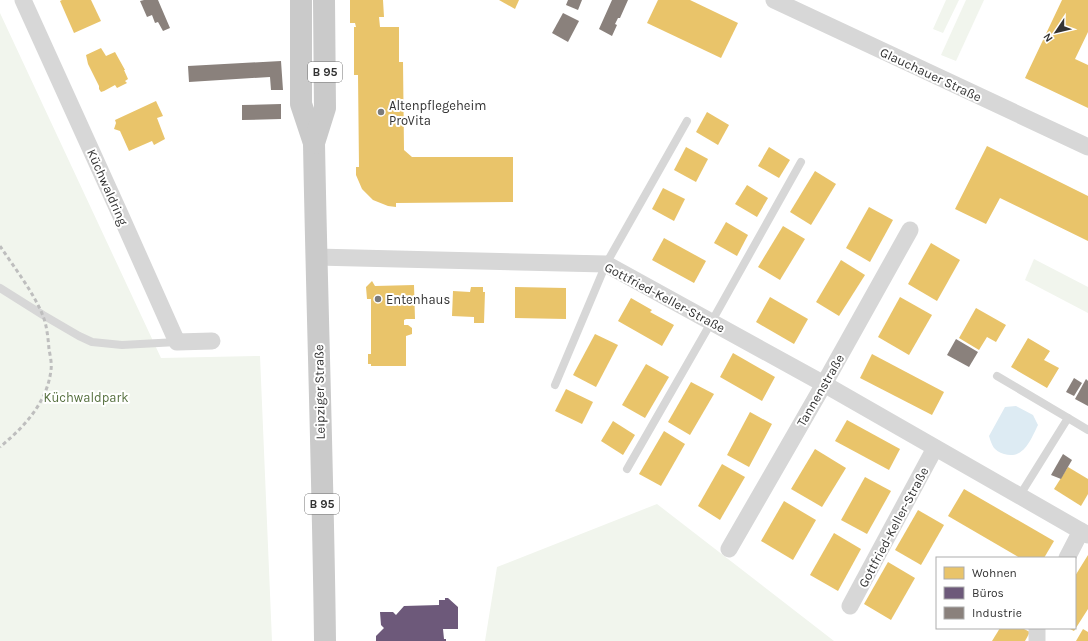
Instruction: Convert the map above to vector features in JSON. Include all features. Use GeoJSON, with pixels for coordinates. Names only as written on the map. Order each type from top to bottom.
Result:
{"type":"FeatureCollection","features":[{"type":"Feature","properties":{"kind":"main road","name":"Leipziger Straße"},"geometry":{"type":"LineString","coordinates":[[300,0],[301,104],[314,143],[321,464],[325,573],[325,641]]}},
{"type":"Feature","properties":{"kind":"main road","name":"Leipziger Straße"},"geometry":{"type":"LineString","coordinates":[[314,143],[325,108],[324,0]]}},
{"type":"Feature","properties":{"kind":"street","name":"Küchwaldring"},"geometry":{"type":"LineString","coordinates":[[23,0],[177,342]]}},
{"type":"Feature","properties":{"kind":"street","name":"Glauchauer Straße"},"geometry":{"type":"LineString","coordinates":[[774,0],[1088,147]]}},
{"type":"Feature","properties":{"kind":"street","name":"Tannenstraße"},"geometry":{"type":"LineString","coordinates":[[729,549],[910,230]]}},
{"type":"Feature","properties":{"kind":"street","name":"Gottfried-Keller-Straße"},"geometry":{"type":"LineString","coordinates":[[316,257],[606,264],[824,384],[1084,533],[1068,557]]}},
{"type":"Feature","properties":{"kind":"street"},"geometry":{"type":"LineString","coordinates":[[177,342],[212,341]]}},
{"type":"Feature","properties":{"kind":"street","name":"Gottfried-Keller-Straße"},"geometry":{"type":"LineString","coordinates":[[850,606],[935,448]]}},
{"type":"Feature","properties":{"kind":"street"},"geometry":{"type":"LineString","coordinates":[[1037,629],[1037,641]]}},
{"type":"Feature","properties":{"kind":"lane"},"geometry":{"type":"LineString","coordinates":[[555,385],[606,264],[687,122]]}},
{"type":"Feature","properties":{"kind":"lane"},"geometry":{"type":"LineString","coordinates":[[626,469],[712,321],[801,162]]}},
{"type":"Feature","properties":{"kind":"lane"},"geometry":{"type":"LineString","coordinates":[[0,288],[43,315],[92,342],[122,345],[177,342]]}},
{"type":"Feature","properties":{"kind":"lane"},"geometry":{"type":"LineString","coordinates":[[997,376],[1088,430]]}},
{"type":"Feature","properties":{"kind":"lane"},"geometry":{"type":"LineString","coordinates":[[1020,495],[1068,418]]}},
{"type":"Feature","properties":{"kind":"green space"},"geometry":{"type":"Polygon","coordinates":[[[946,0],[959,0],[943,33],[933,29],[946,0]]]}},
{"type":"Feature","properties":{"kind":"green space"},"geometry":{"type":"Polygon","coordinates":[[[966,0],[984,0],[956,61],[941,55],[966,0]]]}},
{"type":"Feature","properties":{"kind":"green space","name":"Küchwaldpark"},"geometry":{"type":"Polygon","coordinates":[[[0,13],[161,358],[260,356],[272,641],[0,641],[0,13]]]}},
{"type":"Feature","properties":{"kind":"green space"},"geometry":{"type":"Polygon","coordinates":[[[1034,259],[1088,287],[1088,313],[1025,280],[1034,259]]]}},
{"type":"Feature","properties":{"kind":"green space"},"geometry":{"type":"Polygon","coordinates":[[[657,504],[834,641],[485,641],[497,567],[657,504]]]}},
{"type":"Feature","properties":{"kind":"shaded area"},"geometry":{"type":"Polygon","coordinates":[[[1016,406],[1033,415],[1038,425],[1026,447],[1022,451],[1011,455],[1004,454],[994,448],[989,436],[1005,407],[1016,406]]]}},
{"type":"Feature","properties":{"kind":"building: Wohnen"},"geometry":{"type":"Polygon","coordinates":[[[91,0],[101,21],[74,33],[60,1],[91,0]]]}},
{"type":"Feature","properties":{"kind":"building: Wohnen","name":"Altenpflegeheim ProVita"},"geometry":{"type":"Polygon","coordinates":[[[350,0],[383,0],[384,17],[379,17],[380,27],[399,27],[399,62],[403,62],[404,150],[412,157],[513,157],[513,202],[396,203],[396,207],[388,206],[373,200],[362,189],[356,175],[356,167],[359,167],[358,75],[354,75],[354,27],[356,27],[355,23],[350,23],[350,0]]]}},
{"type":"Feature","properties":{"kind":"building: Wohnen"},"geometry":{"type":"Polygon","coordinates":[[[499,0],[519,0],[515,9],[499,0]]]}},
{"type":"Feature","properties":{"kind":"building: Wohnen"},"geometry":{"type":"Polygon","coordinates":[[[658,0],[690,0],[738,23],[721,58],[647,23],[658,0]]]}},
{"type":"Feature","properties":{"kind":"building: Wohnen"},"geometry":{"type":"Polygon","coordinates":[[[1062,0],[1088,0],[1088,32],[1075,59],[1088,65],[1088,108],[1025,78],[1062,0]]]}},
{"type":"Feature","properties":{"kind":"building: Wohnen"},"geometry":{"type":"Polygon","coordinates":[[[101,48],[106,56],[115,52],[125,70],[128,79],[125,81],[127,83],[117,88],[115,85],[101,92],[88,64],[86,55],[101,48]]]}},
{"type":"Feature","properties":{"kind":"building: Wohnen"},"geometry":{"type":"Polygon","coordinates":[[[156,101],[163,116],[157,118],[165,139],[154,145],[152,141],[129,151],[120,131],[114,129],[116,123],[115,120],[156,101]]]}},
{"type":"Feature","properties":{"kind":"building: Wohnen"},"geometry":{"type":"Polygon","coordinates":[[[707,112],[729,125],[718,145],[696,132],[707,112]]]}},
{"type":"Feature","properties":{"kind":"building: Wohnen"},"geometry":{"type":"Polygon","coordinates":[[[987,146],[1088,196],[1088,241],[1000,198],[986,224],[955,209],[987,146]]]}},
{"type":"Feature","properties":{"kind":"building: Wohnen"},"geometry":{"type":"Polygon","coordinates":[[[686,147],[708,159],[696,182],[674,170],[686,147]]]}},
{"type":"Feature","properties":{"kind":"building: Wohnen"},"geometry":{"type":"Polygon","coordinates":[[[769,147],[790,160],[779,178],[758,166],[769,147]]]}},
{"type":"Feature","properties":{"kind":"building: Wohnen"},"geometry":{"type":"Polygon","coordinates":[[[815,171],[836,184],[811,225],[790,212],[815,171]]]}},
{"type":"Feature","properties":{"kind":"building: Wohnen"},"geometry":{"type":"Polygon","coordinates":[[[747,185],[768,198],[757,217],[735,204],[747,185]]]}},
{"type":"Feature","properties":{"kind":"building: Wohnen"},"geometry":{"type":"Polygon","coordinates":[[[663,188],[685,199],[674,221],[652,209],[663,188]]]}},
{"type":"Feature","properties":{"kind":"building: Wohnen"},"geometry":{"type":"Polygon","coordinates":[[[869,207],[893,220],[870,262],[846,248],[869,207]]]}},
{"type":"Feature","properties":{"kind":"building: Wohnen"},"geometry":{"type":"Polygon","coordinates":[[[726,222],[748,235],[737,256],[714,243],[726,222]]]}},
{"type":"Feature","properties":{"kind":"building: Wohnen"},"geometry":{"type":"Polygon","coordinates":[[[783,226],[805,239],[780,280],[758,267],[783,226]]]}},
{"type":"Feature","properties":{"kind":"building: Wohnen"},"geometry":{"type":"Polygon","coordinates":[[[664,238],[706,261],[694,283],[652,260],[664,238]]]}},
{"type":"Feature","properties":{"kind":"building: Wohnen"},"geometry":{"type":"Polygon","coordinates":[[[931,243],[960,260],[937,301],[908,284],[931,243]]]}},
{"type":"Feature","properties":{"kind":"building: Wohnen"},"geometry":{"type":"Polygon","coordinates":[[[841,260],[865,275],[839,316],[816,302],[841,260]]]}},
{"type":"Feature","properties":{"kind":"building: Wohnen"},"geometry":{"type":"Polygon","coordinates":[[[372,281],[375,286],[414,285],[415,319],[404,320],[404,325],[408,325],[412,328],[412,334],[406,336],[406,366],[371,366],[371,364],[368,364],[368,354],[371,354],[371,299],[367,299],[366,287],[372,281]]]}},
{"type":"Feature","properties":{"kind":"building: Wohnen"},"geometry":{"type":"Polygon","coordinates":[[[471,287],[483,287],[483,292],[485,292],[484,323],[474,323],[474,317],[452,316],[453,291],[470,292],[471,287]]]}},
{"type":"Feature","properties":{"kind":"building: Wohnen"},"geometry":{"type":"Polygon","coordinates":[[[515,287],[566,288],[566,319],[515,318],[515,287]]]}},
{"type":"Feature","properties":{"kind":"building: Wohnen"},"geometry":{"type":"Polygon","coordinates":[[[770,297],[808,319],[794,344],[756,322],[770,297]]]}},
{"type":"Feature","properties":{"kind":"building: Wohnen"},"geometry":{"type":"Polygon","coordinates":[[[900,297],[932,315],[909,355],[878,337],[900,297]]]}},
{"type":"Feature","properties":{"kind":"building: Wohnen"},"geometry":{"type":"Polygon","coordinates":[[[631,298],[652,310],[650,312],[674,325],[662,346],[618,321],[631,298]]]}},
{"type":"Feature","properties":{"kind":"building: Wohnen"},"geometry":{"type":"Polygon","coordinates":[[[976,308],[1006,325],[996,342],[987,337],[979,350],[959,338],[976,308]]]}},
{"type":"Feature","properties":{"kind":"building: Wohnen"},"geometry":{"type":"Polygon","coordinates":[[[595,334],[618,345],[596,387],[573,375],[595,334]]]}},
{"type":"Feature","properties":{"kind":"building: Wohnen"},"geometry":{"type":"Polygon","coordinates":[[[1028,338],[1050,351],[1044,360],[1059,368],[1047,388],[1011,367],[1028,338]]]}},
{"type":"Feature","properties":{"kind":"building: Wohnen"},"geometry":{"type":"Polygon","coordinates":[[[733,353],[775,377],[762,401],[720,377],[733,353]]]}},
{"type":"Feature","properties":{"kind":"building: Wohnen"},"geometry":{"type":"Polygon","coordinates":[[[872,354],[944,392],[932,415],[860,378],[872,354]]]}},
{"type":"Feature","properties":{"kind":"building: Wohnen"},"geometry":{"type":"Polygon","coordinates":[[[646,364],[669,377],[645,418],[622,405],[646,364]]]}},
{"type":"Feature","properties":{"kind":"building: Wohnen"},"geometry":{"type":"Polygon","coordinates":[[[691,382],[714,394],[690,435],[668,422],[691,382]]]}},
{"type":"Feature","properties":{"kind":"building: Wohnen"},"geometry":{"type":"Polygon","coordinates":[[[566,389],[593,402],[582,424],[555,411],[566,389]]]}},
{"type":"Feature","properties":{"kind":"building: Wohnen"},"geometry":{"type":"Polygon","coordinates":[[[750,412],[772,424],[749,467],[727,455],[750,412]]]}},
{"type":"Feature","properties":{"kind":"building: Wohnen"},"geometry":{"type":"Polygon","coordinates":[[[847,420],[900,449],[889,470],[835,441],[847,420]]]}},
{"type":"Feature","properties":{"kind":"building: Wohnen"},"geometry":{"type":"Polygon","coordinates":[[[613,421],[635,435],[623,455],[601,441],[613,421]]]}},
{"type":"Feature","properties":{"kind":"building: Wohnen"},"geometry":{"type":"Polygon","coordinates":[[[664,431],[685,444],[661,486],[639,474],[664,431]]]}},
{"type":"Feature","properties":{"kind":"building: Wohnen"},"geometry":{"type":"Polygon","coordinates":[[[815,449],[846,468],[822,507],[791,489],[815,449]]]}},
{"type":"Feature","properties":{"kind":"building: Wohnen"},"geometry":{"type":"Polygon","coordinates":[[[722,464],[745,477],[720,520],[698,506],[722,464]]]}},
{"type":"Feature","properties":{"kind":"building: Wohnen"},"geometry":{"type":"Polygon","coordinates":[[[1068,467],[1088,479],[1088,494],[1081,506],[1054,489],[1068,467]]]}},
{"type":"Feature","properties":{"kind":"building: Wohnen"},"geometry":{"type":"Polygon","coordinates":[[[865,477],[891,491],[867,534],[841,520],[865,477]]]}},
{"type":"Feature","properties":{"kind":"building: Wohnen"},"geometry":{"type":"Polygon","coordinates":[[[964,489],[1054,541],[1045,557],[1018,557],[948,516],[964,489]]]}},
{"type":"Feature","properties":{"kind":"building: Wohnen"},"geometry":{"type":"Polygon","coordinates":[[[784,501],[816,520],[793,560],[761,541],[784,501]]]}},
{"type":"Feature","properties":{"kind":"building: Wohnen"},"geometry":{"type":"Polygon","coordinates":[[[918,510],[944,525],[921,565],[895,550],[918,510]]]}},
{"type":"Feature","properties":{"kind":"building: Wohnen"},"geometry":{"type":"Polygon","coordinates":[[[834,533],[861,549],[838,591],[810,575],[834,533]]]}},
{"type":"Feature","properties":{"kind":"building: Wohnen"},"geometry":{"type":"Polygon","coordinates":[[[1088,555],[1088,609],[1076,628],[1076,574],[1088,555]]]}},
{"type":"Feature","properties":{"kind":"building: Wohnen"},"geometry":{"type":"Polygon","coordinates":[[[888,562],[915,578],[891,620],[864,604],[888,562]]]}},
{"type":"Feature","properties":{"kind":"building: Wohnen"},"geometry":{"type":"Polygon","coordinates":[[[999,629],[1024,629],[1030,632],[1025,641],[992,641],[999,629]]]}},
{"type":"Feature","properties":{"kind":"building: Wohnen"},"geometry":{"type":"Polygon","coordinates":[[[1083,629],[1088,632],[1088,641],[1076,641],[1083,629]]]}},
{"type":"Feature","properties":{"kind":"building: Büros"},"geometry":{"type":"Polygon","coordinates":[[[445,598],[448,598],[458,607],[458,629],[443,629],[444,639],[446,639],[446,641],[376,641],[376,636],[384,628],[381,625],[380,612],[393,612],[396,615],[404,606],[439,605],[439,600],[445,600],[445,598]]]}},
{"type":"Feature","properties":{"kind":"building: Industrie"},"geometry":{"type":"Polygon","coordinates":[[[158,0],[170,28],[163,31],[158,22],[155,23],[152,15],[147,17],[140,1],[158,0]]]}},
{"type":"Feature","properties":{"kind":"building: Industrie"},"geometry":{"type":"Polygon","coordinates":[[[568,0],[582,0],[578,10],[566,5],[568,0]]]}},
{"type":"Feature","properties":{"kind":"building: Industrie"},"geometry":{"type":"Polygon","coordinates":[[[612,0],[628,0],[620,18],[618,18],[615,24],[617,25],[612,36],[599,29],[612,0]]]}},
{"type":"Feature","properties":{"kind":"building: Industrie"},"geometry":{"type":"Polygon","coordinates":[[[563,13],[579,21],[568,42],[552,33],[563,13]]]}},
{"type":"Feature","properties":{"kind":"building: Industrie"},"geometry":{"type":"Polygon","coordinates":[[[281,61],[283,90],[271,90],[270,77],[189,82],[188,66],[281,61]]]}},
{"type":"Feature","properties":{"kind":"building: Industrie"},"geometry":{"type":"Polygon","coordinates":[[[281,104],[281,119],[242,120],[242,105],[281,104]]]}},
{"type":"Feature","properties":{"kind":"building: Industrie"},"geometry":{"type":"Polygon","coordinates":[[[956,339],[978,352],[969,367],[947,355],[956,339]]]}},
{"type":"Feature","properties":{"kind":"building: Industrie"},"geometry":{"type":"Polygon","coordinates":[[[1074,378],[1082,383],[1074,396],[1066,392],[1074,378]]]}},
{"type":"Feature","properties":{"kind":"building: Industrie"},"geometry":{"type":"Polygon","coordinates":[[[1086,379],[1088,381],[1088,406],[1075,399],[1086,379]]]}},
{"type":"Feature","properties":{"kind":"building: Industrie"},"geometry":{"type":"Polygon","coordinates":[[[1063,454],[1072,460],[1061,479],[1051,475],[1063,454]]]}},
{"type":"Feature","properties":{"kind":"railway"},"geometry":{"type":"LineString","coordinates":[[0,246],[29,289],[43,316],[47,332],[51,365],[49,382],[39,404],[26,423],[0,447]]}},
{"type":"Feature","properties":{"kind":"place","name":"Altenpflegeheim ProVita"},"geometry":{"type":"Point","coordinates":[381,112]}},
{"type":"Feature","properties":{"kind":"place","name":"Entenhaus"},"geometry":{"type":"Point","coordinates":[378,299]}}]}
